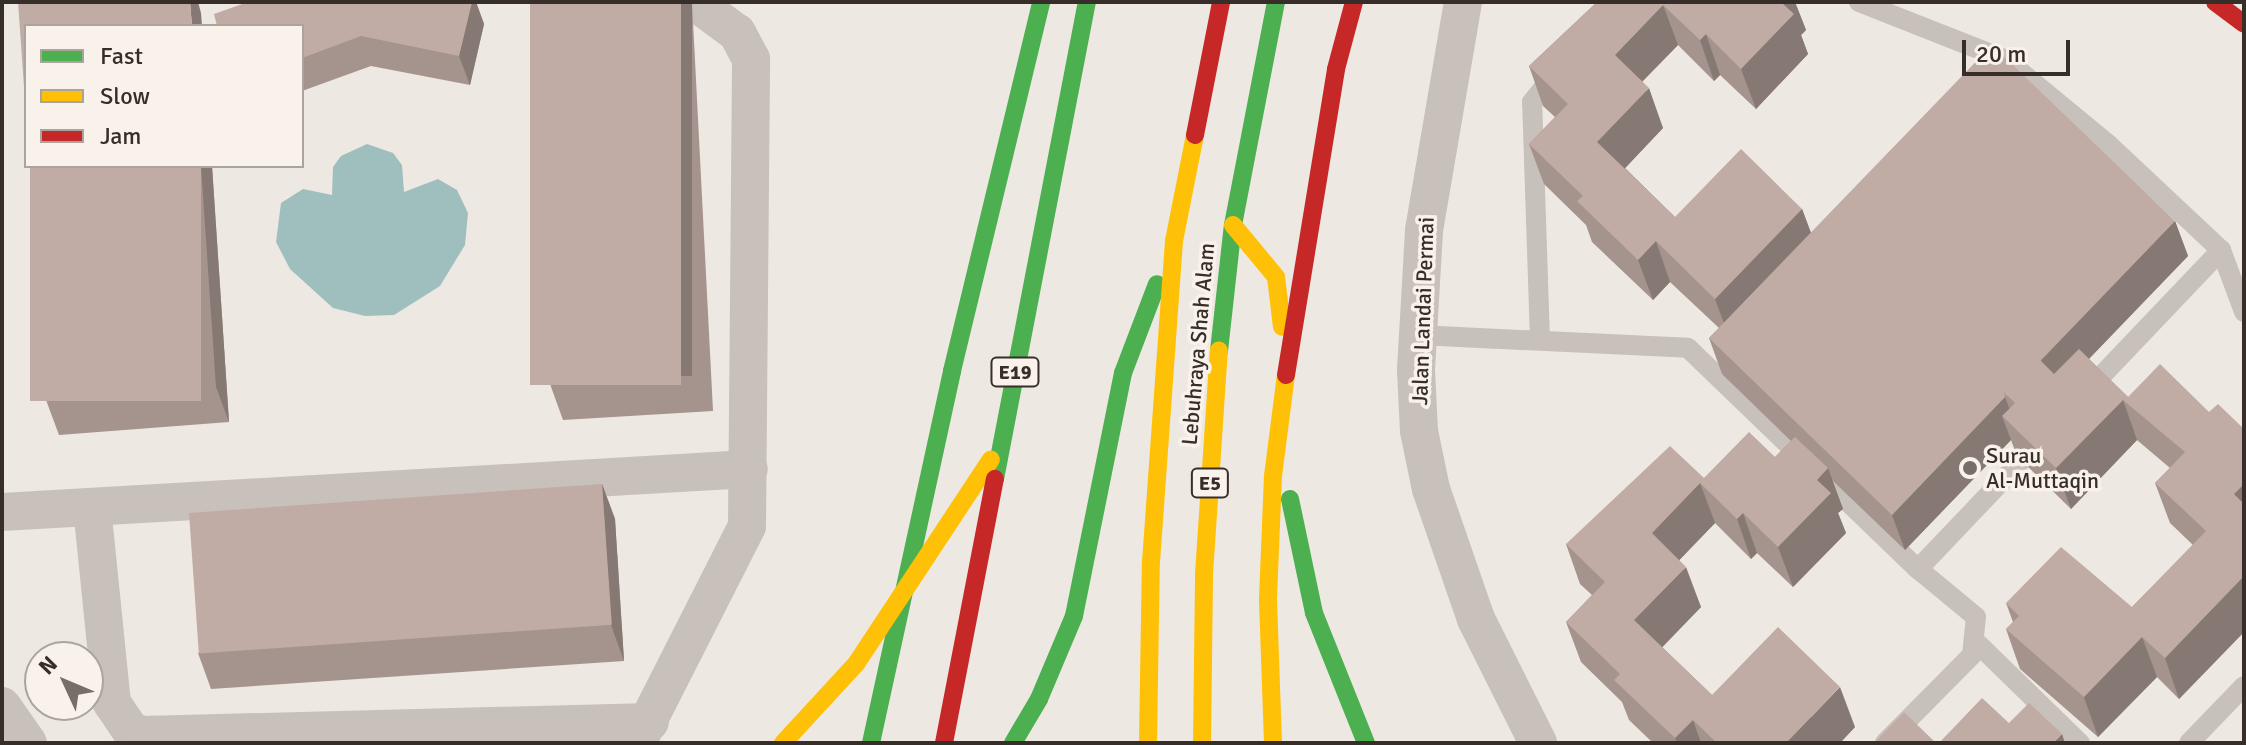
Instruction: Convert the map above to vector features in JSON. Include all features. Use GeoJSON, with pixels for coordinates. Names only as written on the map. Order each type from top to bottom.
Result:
{"type":"FeatureCollection","features":[{"type":"Feature","properties":{"kind":"highway"},"geometry":{"type":"LineString","coordinates":[[871,743],[952,371],[1041,2]]}},
{"type":"Feature","properties":{"kind":"highway","name":"E19"},"geometry":{"type":"LineString","coordinates":[[944,743],[1087,2]]}},
{"type":"Feature","properties":{"kind":"highway","name":"Lebuhraya Shah Alam"},"geometry":{"type":"LineString","coordinates":[[1148,743],[1151,562],[1174,241],[1221,2]]}},
{"type":"Feature","properties":{"kind":"highway","name":"Lebuhraya Shah Alam"},"geometry":{"type":"LineString","coordinates":[[1202,743],[1204,574],[1233,225],[1276,2]]}},
{"type":"Feature","properties":{"kind":"highway"},"geometry":{"type":"LineString","coordinates":[[1273,743],[1268,599],[1273,476],[1298,279],[1336,69],[1354,2]]}},
{"type":"Feature","properties":{"kind":"highway"},"geometry":{"type":"LineString","coordinates":[[2215,2],[2244,24]]}},
{"type":"Feature","properties":{"kind":"highway"},"geometry":{"type":"LineString","coordinates":[[1233,225],[1276,277],[1287,486],[1298,544],[1338,684],[1366,743]]}},
{"type":"Feature","properties":{"kind":"highway"},"geometry":{"type":"LineString","coordinates":[[1013,743],[1039,699],[1074,616],[1123,373],[1174,241]]}},
{"type":"Feature","properties":{"kind":"highway"},"geometry":{"type":"LineString","coordinates":[[783,743],[856,664],[1002,443]]}},
{"type":"Feature","properties":{"kind":"street"},"geometry":{"type":"LineString","coordinates":[[92,507],[112,703],[131,731],[143,735],[644,733],[747,526],[751,59],[737,33],[695,2]]}},
{"type":"Feature","properties":{"kind":"street","name":"Jalan Landai Permai"},"geometry":{"type":"LineString","coordinates":[[1463,2],[1434,151],[1417,335],[1419,431],[1431,489],[1476,619],[1538,743]]}},
{"type":"Feature","properties":{"kind":"street"},"geometry":{"type":"LineString","coordinates":[[2,512],[749,469]]}},
{"type":"Feature","properties":{"kind":"street"},"geometry":{"type":"LineString","coordinates":[[2,706],[28,743]]}},
{"type":"Feature","properties":{"kind":"lane"},"geometry":{"type":"LineString","coordinates":[[1859,2],[2006,60],[2108,144],[2221,250],[2244,312]]}},
{"type":"Feature","properties":{"kind":"lane"},"geometry":{"type":"LineString","coordinates":[[1540,340],[1532,102],[1573,52]]}},
{"type":"Feature","properties":{"kind":"lane"},"geometry":{"type":"LineString","coordinates":[[1918,569],[2221,250]]}},
{"type":"Feature","properties":{"kind":"lane"},"geometry":{"type":"LineString","coordinates":[[1417,335],[1688,348],[1744,392],[1814,459],[1918,569],[1976,617],[1977,643],[1972,655],[1885,743]]}},
{"type":"Feature","properties":{"kind":"lane"},"geometry":{"type":"LineString","coordinates":[[1977,643],[2080,743]]}},
{"type":"Feature","properties":{"kind":"lane"},"geometry":{"type":"LineString","coordinates":[[2189,743],[2244,686]]}},
{"type":"Feature","properties":{"kind":"water"},"geometry":{"type":"Polygon","coordinates":[[[367,144],[393,153],[402,165],[404,192],[438,179],[457,190],[468,213],[465,245],[440,286],[394,315],[365,316],[333,308],[290,269],[276,242],[281,203],[303,189],[332,195],[333,167],[341,156],[367,144]]]}},
{"type":"Feature","properties":{"kind":"building"},"geometry":{"type":"Polygon","coordinates":[[[18,2],[190,2],[192,24],[24,24],[24,87],[18,2]]]}},
{"type":"Feature","properties":{"kind":"building"},"geometry":{"type":"Polygon","coordinates":[[[248,2],[472,2],[459,56],[361,36],[304,57],[304,24],[216,24],[214,14],[248,2]]]}},
{"type":"Feature","properties":{"kind":"building"},"geometry":{"type":"Polygon","coordinates":[[[530,2],[681,2],[681,385],[530,385],[530,2]]]}},
{"type":"Feature","properties":{"kind":"building"},"geometry":{"type":"Polygon","coordinates":[[[1597,2],[1781,2],[1794,14],[1741,69],[1706,34],[1700,40],[1663,5],[1615,55],[1649,88],[1597,142],[1675,217],[1741,149],[1802,209],[1715,299],[1656,241],[1638,260],[1577,201],[1583,196],[1529,144],[1568,104],[1529,66],[1597,2]]]}},
{"type":"Feature","properties":{"kind":"building"},"geometry":{"type":"Polygon","coordinates":[[[1992,45],[2175,221],[2040,361],[2038,358],[2004,393],[2005,397],[1892,515],[1709,338],[1992,45]]]}},
{"type":"Feature","properties":{"kind":"building"},"geometry":{"type":"Polygon","coordinates":[[[30,168],[201,168],[201,401],[30,401],[30,168]]]}},
{"type":"Feature","properties":{"kind":"building"},"geometry":{"type":"Polygon","coordinates":[[[2079,349],[2128,397],[2160,364],[2209,412],[2218,404],[2244,429],[2244,484],[2234,494],[2244,504],[2244,576],[2165,658],[2142,637],[2084,697],[2006,629],[2019,616],[2006,603],[2061,547],[2132,607],[2206,531],[2155,483],[2185,452],[2123,400],[2056,468],[2002,416],[2015,403],[2004,393],[2038,358],[2054,374],[2079,349]]]}},
{"type":"Feature","properties":{"kind":"building"},"geometry":{"type":"Polygon","coordinates":[[[1749,432],[1775,457],[1795,437],[1828,468],[1817,480],[1831,493],[1778,547],[1743,513],[1737,519],[1700,483],[1652,533],[1686,567],[1634,620],[1712,695],[1778,627],[1840,687],[1786,743],[1717,743],[1693,720],[1675,738],[1614,680],[1620,674],[1566,622],[1605,582],[1566,544],[1670,446],[1704,478],[1749,432]]]}},
{"type":"Feature","properties":{"kind":"building"},"geometry":{"type":"Polygon","coordinates":[[[602,484],[612,625],[199,654],[189,513],[602,484]]]}},
{"type":"Feature","properties":{"kind":"building"},"geometry":{"type":"Polygon","coordinates":[[[1982,698],[2009,723],[2029,703],[2062,734],[2053,743],[1939,743],[1982,698]]]}},
{"type":"Feature","properties":{"kind":"building"},"geometry":{"type":"Polygon","coordinates":[[[1904,712],[1936,743],[1874,743],[1904,712]]]}},
{"type":"Feature","properties":{"kind":"traffic: fast"},"geometry":{"type":"LineString","coordinates":[[871,743],[952,371],[1041,2]]}},
{"type":"Feature","properties":{"kind":"traffic: fast"},"geometry":{"type":"LineString","coordinates":[[995,479],[1087,2]]}},
{"type":"Feature","properties":{"kind":"traffic: fast"},"geometry":{"type":"LineString","coordinates":[[1219,351],[1233,225],[1276,2]]}},
{"type":"Feature","properties":{"kind":"traffic: fast"},"geometry":{"type":"LineString","coordinates":[[1013,743],[1039,699],[1074,616],[1123,373],[1157,284]]}},
{"type":"Feature","properties":{"kind":"traffic: fast"},"geometry":{"type":"LineString","coordinates":[[1290,499],[1314,613],[1366,743]]}},
{"type":"Feature","properties":{"kind":"traffic: slow"},"geometry":{"type":"LineString","coordinates":[[1148,743],[1151,562],[1174,241],[1195,135]]}},
{"type":"Feature","properties":{"kind":"traffic: slow"},"geometry":{"type":"LineString","coordinates":[[1233,225],[1276,277],[1282,327]]}},
{"type":"Feature","properties":{"kind":"traffic: slow"},"geometry":{"type":"LineString","coordinates":[[1202,743],[1204,574],[1219,351]]}},
{"type":"Feature","properties":{"kind":"traffic: slow"},"geometry":{"type":"LineString","coordinates":[[1273,743],[1268,599],[1273,476],[1286,375]]}},
{"type":"Feature","properties":{"kind":"traffic: slow"},"geometry":{"type":"LineString","coordinates":[[783,743],[856,664],[991,459]]}},
{"type":"Feature","properties":{"kind":"traffic: jam"},"geometry":{"type":"LineString","coordinates":[[1195,135],[1221,2]]}},
{"type":"Feature","properties":{"kind":"traffic: jam"},"geometry":{"type":"LineString","coordinates":[[1286,375],[1336,69],[1354,2]]}},
{"type":"Feature","properties":{"kind":"traffic: jam"},"geometry":{"type":"LineString","coordinates":[[2215,2],[2244,24]]}},
{"type":"Feature","properties":{"kind":"traffic: jam"},"geometry":{"type":"LineString","coordinates":[[944,743],[995,479]]}},
{"type":"Feature","properties":{"kind":"place","name":"Surau Al-Muttaqin"},"geometry":{"type":"Point","coordinates":[1970,468]}}]}
